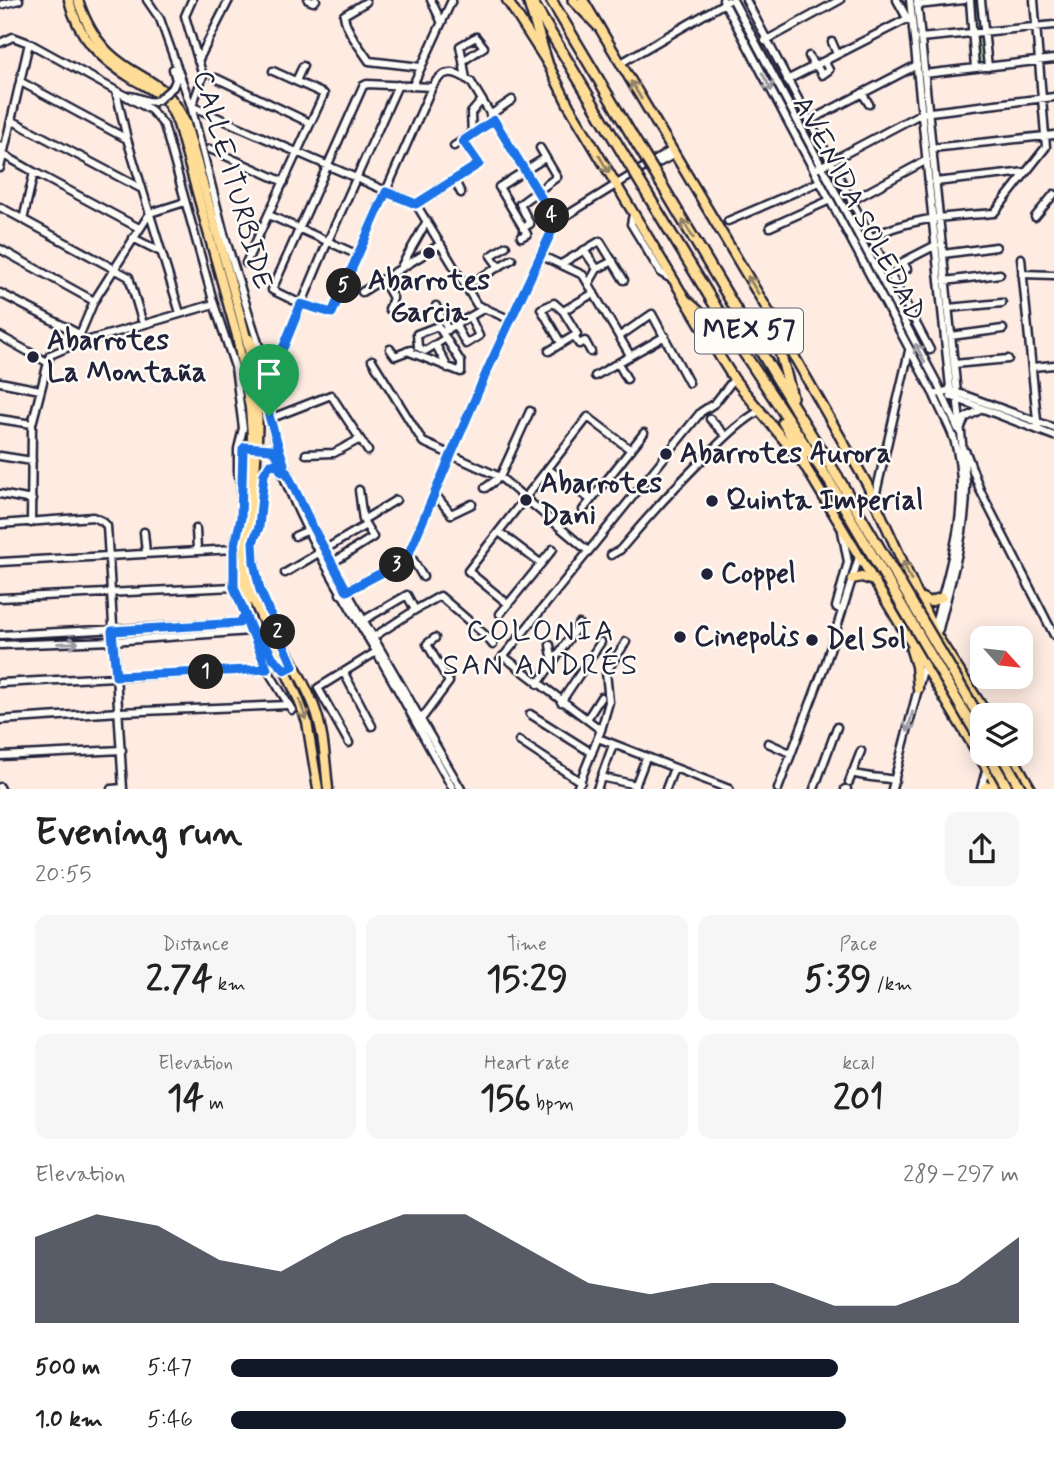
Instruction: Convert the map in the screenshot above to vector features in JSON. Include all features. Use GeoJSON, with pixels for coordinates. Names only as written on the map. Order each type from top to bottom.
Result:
{"type":"FeatureCollection","features":[{"type":"Feature","properties":{"kind":"highway"},"geometry":{"type":"LineString","coordinates":[[529,0],[547,62]]}},
{"type":"Feature","properties":{"kind":"highway","name":"MEX 57"},"geometry":{"type":"LineString","coordinates":[[529,0],[741,350],[833,478],[970,703]]}},
{"type":"Feature","properties":{"kind":"highway","name":"MEX 57"},"geometry":{"type":"LineString","coordinates":[[551,0],[794,409],[970,721]]}},
{"type":"Feature","properties":{"kind":"highway"},"geometry":{"type":"LineString","coordinates":[[573,0],[598,26]]}},
{"type":"Feature","properties":{"kind":"highway"},"geometry":{"type":"LineString","coordinates":[[688,302],[741,350]]}},
{"type":"Feature","properties":{"kind":"highway"},"geometry":{"type":"LineString","coordinates":[[771,314],[794,409]]}},
{"type":"Feature","properties":{"kind":"highway"},"geometry":{"type":"LineString","coordinates":[[757,374],[802,455],[805,466]]}},
{"type":"Feature","properties":{"kind":"highway"},"geometry":{"type":"LineString","coordinates":[[996,766],[1009,789]]}},
{"type":"Feature","properties":{"kind":"highway"},"geometry":{"type":"LineString","coordinates":[[1008,766],[1021,789]]}},
{"type":"Feature","properties":{"kind":"main road"},"geometry":{"type":"LineString","coordinates":[[69,0],[88,43],[118,70],[160,95],[167,102],[178,124],[237,336],[250,408],[250,486],[239,548],[247,608],[245,617]]}},
{"type":"Feature","properties":{"kind":"main road"},"geometry":{"type":"LineString","coordinates":[[78,0],[91,31],[107,52],[163,89],[178,106],[186,124],[244,331],[257,400],[253,542],[260,590],[307,722],[318,789]]}},
{"type":"Feature","properties":{"kind":"main road"},"geometry":{"type":"LineString","coordinates":[[507,0],[547,62],[614,186],[734,379],[805,466],[970,740]]}},
{"type":"Feature","properties":{"kind":"main road"},"geometry":{"type":"LineString","coordinates":[[583,0],[771,314],[875,497],[935,633],[980,703]]}},
{"type":"Feature","properties":{"kind":"main road"},"geometry":{"type":"LineString","coordinates":[[244,331],[257,355],[264,409],[269,416]]}},
{"type":"Feature","properties":{"kind":"main road"},"geometry":{"type":"LineString","coordinates":[[239,548],[253,599],[289,668],[310,698],[320,725],[328,789]]}},
{"type":"Feature","properties":{"kind":"main road"},"geometry":{"type":"LineString","coordinates":[[852,579],[862,577],[876,582]]}},
{"type":"Feature","properties":{"kind":"main road"},"geometry":{"type":"LineString","coordinates":[[883,594],[907,628],[920,622],[923,607]]}},
{"type":"Feature","properties":{"kind":"main road"},"geometry":{"type":"LineString","coordinates":[[918,596],[930,601],[942,597]]}},
{"type":"Feature","properties":{"kind":"main road"},"geometry":{"type":"LineString","coordinates":[[250,631],[261,635],[273,658],[289,668]]}},
{"type":"Feature","properties":{"kind":"main road"},"geometry":{"type":"LineString","coordinates":[[907,637],[918,642],[925,641],[935,633]]}},
{"type":"Feature","properties":{"kind":"main road"},"geometry":{"type":"LineString","coordinates":[[907,637],[916,666],[918,689]]}},
{"type":"Feature","properties":{"kind":"main road"},"geometry":{"type":"LineString","coordinates":[[932,644],[942,644]]}},
{"type":"Feature","properties":{"kind":"main road"},"geometry":{"type":"LineString","coordinates":[[934,681],[941,665],[954,663]]}},
{"type":"Feature","properties":{"kind":"main road"},"geometry":{"type":"LineString","coordinates":[[1018,766],[1031,789]]}},
{"type":"Feature","properties":{"kind":"main road"},"geometry":{"type":"LineString","coordinates":[[986,768],[999,788]]}},
{"type":"Feature","properties":{"kind":"main road"},"geometry":{"type":"LineString","coordinates":[[999,788],[1009,778],[1023,775]]}},
{"type":"Feature","properties":{"kind":"main road"},"geometry":{"type":"LineString","coordinates":[[982,789],[987,786],[999,788]]}},
{"type":"Feature","properties":{"kind":"street"},"geometry":{"type":"LineString","coordinates":[[0,5],[19,0]]}},
{"type":"Feature","properties":{"kind":"street","name":"CALLE ITURBIDE"},"geometry":{"type":"LineString","coordinates":[[147,0],[160,19],[191,106],[224,234],[267,372],[269,416],[284,469],[322,553],[453,789]]}},
{"type":"Feature","properties":{"kind":"street"},"geometry":{"type":"LineString","coordinates":[[192,0],[185,16],[203,78],[191,106],[416,204],[477,305],[511,320]]}},
{"type":"Feature","properties":{"kind":"street"},"geometry":{"type":"LineString","coordinates":[[198,61],[229,0]]}},
{"type":"Feature","properties":{"kind":"street"},"geometry":{"type":"LineString","coordinates":[[431,0],[441,21]]}},
{"type":"Feature","properties":{"kind":"street"},"geometry":{"type":"LineString","coordinates":[[413,85],[452,0]]}},
{"type":"Feature","properties":{"kind":"street"},"geometry":{"type":"LineString","coordinates":[[710,0],[715,9]]}},
{"type":"Feature","properties":{"kind":"street"},"geometry":{"type":"LineString","coordinates":[[746,0],[930,350]]}},
{"type":"Feature","properties":{"kind":"street"},"geometry":{"type":"LineString","coordinates":[[750,50],[840,0]]}},
{"type":"Feature","properties":{"kind":"street"},"geometry":{"type":"LineString","coordinates":[[897,0],[914,31]]}},
{"type":"Feature","properties":{"kind":"street"},"geometry":{"type":"LineString","coordinates":[[910,0],[917,65],[932,148],[946,396],[957,437],[967,502],[939,629],[935,633]]}},
{"type":"Feature","properties":{"kind":"street"},"geometry":{"type":"LineString","coordinates":[[946,396],[954,364],[943,254],[927,160],[924,74],[917,2],[967,0],[975,68]]}},
{"type":"Feature","properties":{"kind":"street"},"geometry":{"type":"LineString","coordinates":[[981,0],[988,67]]}},
{"type":"Feature","properties":{"kind":"street"},"geometry":{"type":"LineString","coordinates":[[858,245],[900,225],[936,218],[994,213],[1046,147],[1050,136],[1043,99],[1034,0]]}},
{"type":"Feature","properties":{"kind":"street"},"geometry":{"type":"LineString","coordinates":[[621,63],[728,1]]}},
{"type":"Feature","properties":{"kind":"street","name":"AVENIDA SOLEDAD"},"geometry":{"type":"LineString","coordinates":[[728,1],[757,45],[821,167],[909,351],[946,396]]}},
{"type":"Feature","properties":{"kind":"street","name":"AVENIDA SOLEDAD"},"geometry":{"type":"LineString","coordinates":[[728,1],[750,50],[830,201],[901,316],[946,396],[957,437]]}},
{"type":"Feature","properties":{"kind":"street"},"geometry":{"type":"LineString","coordinates":[[366,2],[344,17],[369,61],[421,67]]}},
{"type":"Feature","properties":{"kind":"street"},"geometry":{"type":"LineString","coordinates":[[787,80],[907,19]]}},
{"type":"Feature","properties":{"kind":"street"},"geometry":{"type":"LineString","coordinates":[[920,38],[1054,25]]}},
{"type":"Feature","properties":{"kind":"street"},"geometry":{"type":"LineString","coordinates":[[0,43],[13,37],[29,43],[151,110],[164,125],[214,304],[235,367],[243,428],[237,449],[241,482]]}},
{"type":"Feature","properties":{"kind":"street"},"geometry":{"type":"LineString","coordinates":[[463,61],[484,47],[476,37],[460,46],[466,79]]}},
{"type":"Feature","properties":{"kind":"street"},"geometry":{"type":"LineString","coordinates":[[832,42],[837,54]]}},
{"type":"Feature","properties":{"kind":"street"},"geometry":{"type":"LineString","coordinates":[[0,168],[29,43]]}},
{"type":"Feature","properties":{"kind":"street"},"geometry":{"type":"LineString","coordinates":[[127,96],[134,95],[148,102],[159,100],[173,87],[176,80],[172,54]]}},
{"type":"Feature","properties":{"kind":"street"},"geometry":{"type":"LineString","coordinates":[[809,56],[821,75],[829,70],[824,61]]}},
{"type":"Feature","properties":{"kind":"street"},"geometry":{"type":"LineString","coordinates":[[924,74],[1054,59]]}},
{"type":"Feature","properties":{"kind":"street"},"geometry":{"type":"LineString","coordinates":[[809,121],[917,65]]}},
{"type":"Feature","properties":{"kind":"street"},"geometry":{"type":"LineString","coordinates":[[296,81],[303,66]]}},
{"type":"Feature","properties":{"kind":"street"},"geometry":{"type":"LineString","coordinates":[[246,263],[324,94],[273,71]]}},
{"type":"Feature","properties":{"kind":"street"},"geometry":{"type":"LineString","coordinates":[[432,87],[363,86],[272,289],[301,304],[332,313],[432,87],[438,77],[449,73],[461,74],[482,100],[556,222]]}},
{"type":"Feature","properties":{"kind":"street"},"geometry":{"type":"LineString","coordinates":[[216,78],[310,123]]}},
{"type":"Feature","properties":{"kind":"street"},"geometry":{"type":"LineString","coordinates":[[21,82],[127,139]]}},
{"type":"Feature","properties":{"kind":"street"},"geometry":{"type":"LineString","coordinates":[[267,372],[284,346],[327,241],[398,85]]}},
{"type":"Feature","properties":{"kind":"street"},"geometry":{"type":"LineString","coordinates":[[116,91],[127,139],[180,313]]}},
{"type":"Feature","properties":{"kind":"street"},"geometry":{"type":"LineString","coordinates":[[863,93],[869,104]]}},
{"type":"Feature","properties":{"kind":"street"},"geometry":{"type":"LineString","coordinates":[[813,170],[925,113],[1054,97]]}},
{"type":"Feature","properties":{"kind":"street"},"geometry":{"type":"LineString","coordinates":[[472,135],[471,113],[482,100]]}},
{"type":"Feature","properties":{"kind":"street"},"geometry":{"type":"LineString","coordinates":[[454,146],[472,135],[512,100]]}},
{"type":"Feature","properties":{"kind":"street"},"geometry":{"type":"LineString","coordinates":[[11,120],[142,188]]}},
{"type":"Feature","properties":{"kind":"street"},"geometry":{"type":"LineString","coordinates":[[932,148],[1050,136]]}},
{"type":"Feature","properties":{"kind":"street"},"geometry":{"type":"LineString","coordinates":[[416,204],[479,164],[463,141]]}},
{"type":"Feature","properties":{"kind":"street"},"geometry":{"type":"LineString","coordinates":[[0,146],[4,155],[139,228]]}},
{"type":"Feature","properties":{"kind":"street"},"geometry":{"type":"LineString","coordinates":[[1046,147],[1054,153]]}},
{"type":"Feature","properties":{"kind":"street"},"geometry":{"type":"LineString","coordinates":[[540,148],[557,177],[520,204],[530,224],[524,233],[499,187],[545,158]]}},
{"type":"Feature","properties":{"kind":"street"},"geometry":{"type":"LineString","coordinates":[[210,149],[284,181]]}},
{"type":"Feature","properties":{"kind":"street"},"geometry":{"type":"LineString","coordinates":[[343,592],[402,562],[409,553],[556,222],[674,152]]}},
{"type":"Feature","properties":{"kind":"street"},"geometry":{"type":"LineString","coordinates":[[851,201],[927,160]]}},
{"type":"Feature","properties":{"kind":"street"},"geometry":{"type":"LineString","coordinates":[[23,220],[34,172]]}},
{"type":"Feature","properties":{"kind":"street"},"geometry":{"type":"LineString","coordinates":[[935,182],[1026,172]]}},
{"type":"Feature","properties":{"kind":"street"},"geometry":{"type":"LineString","coordinates":[[454,179],[461,193]]}},
{"type":"Feature","properties":{"kind":"street"},"geometry":{"type":"LineString","coordinates":[[728,221],[820,182]]}},
{"type":"Feature","properties":{"kind":"street"},"geometry":{"type":"LineString","coordinates":[[1035,217],[1054,194]]}},
{"type":"Feature","properties":{"kind":"street"},"geometry":{"type":"LineString","coordinates":[[770,227],[830,201]]}},
{"type":"Feature","properties":{"kind":"street"},"geometry":{"type":"LineString","coordinates":[[76,344],[94,301],[150,213],[185,202]]}},
{"type":"Feature","properties":{"kind":"street"},"geometry":{"type":"LineString","coordinates":[[0,207],[130,279],[143,324]]}},
{"type":"Feature","properties":{"kind":"street"},"geometry":{"type":"LineString","coordinates":[[269,215],[358,255]]}},
{"type":"Feature","properties":{"kind":"street"},"geometry":{"type":"LineString","coordinates":[[401,266],[427,221]]}},
{"type":"Feature","properties":{"kind":"street"},"geometry":{"type":"LineString","coordinates":[[133,238],[161,252]]}},
{"type":"Feature","properties":{"kind":"street"},"geometry":{"type":"LineString","coordinates":[[561,264],[600,241],[624,280]]}},
{"type":"Feature","properties":{"kind":"street"},"geometry":{"type":"LineString","coordinates":[[362,292],[441,244]]}},
{"type":"Feature","properties":{"kind":"street"},"geometry":{"type":"LineString","coordinates":[[907,269],[903,262],[936,245]]}},
{"type":"Feature","properties":{"kind":"street"},"geometry":{"type":"LineString","coordinates":[[499,267],[491,256],[506,246]]}},
{"type":"Feature","properties":{"kind":"street"},"geometry":{"type":"LineString","coordinates":[[943,254],[996,247]]}},
{"type":"Feature","properties":{"kind":"street"},"geometry":{"type":"LineString","coordinates":[[0,249],[94,301]]}},
{"type":"Feature","properties":{"kind":"street"},"geometry":{"type":"LineString","coordinates":[[584,250],[597,269]]}},
{"type":"Feature","properties":{"kind":"street"},"geometry":{"type":"LineString","coordinates":[[540,256],[581,274],[589,283],[630,355]]}},
{"type":"Feature","properties":{"kind":"street"},"geometry":{"type":"LineString","coordinates":[[1021,258],[1038,430]]}},
{"type":"Feature","properties":{"kind":"street"},"geometry":{"type":"LineString","coordinates":[[466,286],[512,259]]}},
{"type":"Feature","properties":{"kind":"street"},"geometry":{"type":"LineString","coordinates":[[589,283],[597,269],[613,261]]}},
{"type":"Feature","properties":{"kind":"street"},"geometry":{"type":"LineString","coordinates":[[946,281],[1000,274]]}},
{"type":"Feature","properties":{"kind":"street"},"geometry":{"type":"LineString","coordinates":[[1022,274],[1054,275]]}},
{"type":"Feature","properties":{"kind":"street"},"geometry":{"type":"LineString","coordinates":[[383,280],[393,298],[389,309]]}},
{"type":"Feature","properties":{"kind":"street"},"geometry":{"type":"LineString","coordinates":[[0,293],[79,334]]}},
{"type":"Feature","properties":{"kind":"street"},"geometry":{"type":"LineString","coordinates":[[563,311],[594,293]]}},
{"type":"Feature","properties":{"kind":"street"},"geometry":{"type":"LineString","coordinates":[[549,351],[577,334],[563,311],[554,303],[541,309],[561,343]]}},
{"type":"Feature","properties":{"kind":"street"},"geometry":{"type":"LineString","coordinates":[[948,309],[1002,303]]}},
{"type":"Feature","properties":{"kind":"street"},"geometry":{"type":"LineString","coordinates":[[32,523],[32,424],[50,355],[76,344],[214,304]]}},
{"type":"Feature","properties":{"kind":"street"},"geometry":{"type":"LineString","coordinates":[[407,351],[460,373],[462,370],[461,362],[450,347],[436,306]]}},
{"type":"Feature","properties":{"kind":"street"},"geometry":{"type":"LineString","coordinates":[[390,349],[395,356],[418,347],[425,351],[436,345],[445,333],[485,308]]}},
{"type":"Feature","properties":{"kind":"street"},"geometry":{"type":"LineString","coordinates":[[901,316],[909,311]]}},
{"type":"Feature","properties":{"kind":"street"},"geometry":{"type":"LineString","coordinates":[[620,336],[652,314],[689,383]]}},
{"type":"Feature","properties":{"kind":"street"},"geometry":{"type":"LineString","coordinates":[[456,326],[466,344],[479,336],[470,317]]}},
{"type":"Feature","properties":{"kind":"street"},"geometry":{"type":"LineString","coordinates":[[418,347],[417,334],[436,326],[445,333]]}},
{"type":"Feature","properties":{"kind":"street"},"geometry":{"type":"LineString","coordinates":[[951,336],[1003,329]]}},
{"type":"Feature","properties":{"kind":"street"},"geometry":{"type":"LineString","coordinates":[[0,336],[47,362]]}},
{"type":"Feature","properties":{"kind":"street"},"geometry":{"type":"LineString","coordinates":[[574,336],[579,344],[585,341],[591,352]]}},
{"type":"Feature","properties":{"kind":"street"},"geometry":{"type":"LineString","coordinates":[[595,376],[665,336]]}},
{"type":"Feature","properties":{"kind":"street"},"geometry":{"type":"LineString","coordinates":[[436,345],[449,368]]}},
{"type":"Feature","properties":{"kind":"street"},"geometry":{"type":"LineString","coordinates":[[440,354],[450,347]]}},
{"type":"Feature","properties":{"kind":"street"},"geometry":{"type":"LineString","coordinates":[[875,497],[909,351]]}},
{"type":"Feature","properties":{"kind":"street"},"geometry":{"type":"LineString","coordinates":[[954,364],[1007,359]]}},
{"type":"Feature","properties":{"kind":"street"},"geometry":{"type":"LineString","coordinates":[[372,360],[421,440],[500,477],[588,551]]}},
{"type":"Feature","properties":{"kind":"street"},"geometry":{"type":"LineString","coordinates":[[618,363],[627,379]]}},
{"type":"Feature","properties":{"kind":"street"},"geometry":{"type":"LineString","coordinates":[[1032,367],[1054,365]]}},
{"type":"Feature","properties":{"kind":"street"},"geometry":{"type":"LineString","coordinates":[[601,730],[501,659],[701,412],[715,403],[734,379]]}},
{"type":"Feature","properties":{"kind":"street"},"geometry":{"type":"LineString","coordinates":[[0,382],[40,390]]}},
{"type":"Feature","properties":{"kind":"street"},"geometry":{"type":"LineString","coordinates":[[269,416],[331,395],[368,451]]}},
{"type":"Feature","properties":{"kind":"street"},"geometry":{"type":"LineString","coordinates":[[946,396],[1054,436]]}},
{"type":"Feature","properties":{"kind":"street"},"geometry":{"type":"LineString","coordinates":[[946,396],[1054,428]]}},
{"type":"Feature","properties":{"kind":"street"},"geometry":{"type":"LineString","coordinates":[[743,421],[752,400]]}},
{"type":"Feature","properties":{"kind":"street"},"geometry":{"type":"LineString","coordinates":[[892,789],[924,665],[935,633],[960,518],[961,487],[957,437],[965,418],[983,409]]}},
{"type":"Feature","properties":{"kind":"street"},"geometry":{"type":"LineString","coordinates":[[611,555],[620,550],[669,493],[726,436],[761,410]]}},
{"type":"Feature","properties":{"kind":"street"},"geometry":{"type":"LineString","coordinates":[[485,488],[500,477],[530,411]]}},
{"type":"Feature","properties":{"kind":"street"},"geometry":{"type":"LineString","coordinates":[[507,603],[468,571],[588,417],[631,450]]}},
{"type":"Feature","properties":{"kind":"street"},"geometry":{"type":"LineString","coordinates":[[0,419],[32,424]]}},
{"type":"Feature","properties":{"kind":"street"},"geometry":{"type":"LineString","coordinates":[[710,419],[726,436]]}},
{"type":"Feature","properties":{"kind":"street"},"geometry":{"type":"LineString","coordinates":[[583,510],[644,433]]}},
{"type":"Feature","properties":{"kind":"street"},"geometry":{"type":"LineString","coordinates":[[957,437],[980,491],[1054,635]]}},
{"type":"Feature","properties":{"kind":"street"},"geometry":{"type":"LineString","coordinates":[[306,454],[334,453],[360,439]]}},
{"type":"Feature","properties":{"kind":"street"},"geometry":{"type":"LineString","coordinates":[[0,720],[119,712],[289,707],[267,669],[234,587],[241,518],[241,452],[245,447],[267,448],[274,451],[284,469]]}},
{"type":"Feature","properties":{"kind":"street"},"geometry":{"type":"LineString","coordinates":[[0,456],[32,461]]}},
{"type":"Feature","properties":{"kind":"street"},"geometry":{"type":"LineString","coordinates":[[253,542],[259,527],[265,470],[272,463],[284,469]]}},
{"type":"Feature","properties":{"kind":"street"},"geometry":{"type":"LineString","coordinates":[[548,469],[591,500]]}},
{"type":"Feature","properties":{"kind":"street"},"geometry":{"type":"LineString","coordinates":[[867,484],[878,481]]}},
{"type":"Feature","properties":{"kind":"street"},"geometry":{"type":"LineString","coordinates":[[966,486],[980,491]]}},
{"type":"Feature","properties":{"kind":"street"},"geometry":{"type":"LineString","coordinates":[[329,566],[373,537],[364,522],[359,490]]}},
{"type":"Feature","properties":{"kind":"street"},"geometry":{"type":"LineString","coordinates":[[0,494],[32,500]]}},
{"type":"Feature","properties":{"kind":"street"},"geometry":{"type":"LineString","coordinates":[[434,494],[451,514],[472,504]]}},
{"type":"Feature","properties":{"kind":"street"},"geometry":{"type":"LineString","coordinates":[[285,573],[322,553],[397,500]]}},
{"type":"Feature","properties":{"kind":"street"},"geometry":{"type":"LineString","coordinates":[[0,524],[93,517],[107,526],[123,789],[111,789]]}},
{"type":"Feature","properties":{"kind":"street"},"geometry":{"type":"LineString","coordinates":[[778,789],[826,662],[839,609],[848,562],[842,528]]}},
{"type":"Feature","properties":{"kind":"street"},"geometry":{"type":"LineString","coordinates":[[196,529],[197,550]]}},
{"type":"Feature","properties":{"kind":"street"},"geometry":{"type":"LineString","coordinates":[[295,536],[310,529]]}},
{"type":"Feature","properties":{"kind":"street"},"geometry":{"type":"LineString","coordinates":[[144,532],[146,553]]}},
{"type":"Feature","properties":{"kind":"street"},"geometry":{"type":"LineString","coordinates":[[499,532],[540,564]]}},
{"type":"Feature","properties":{"kind":"street"},"geometry":{"type":"LineString","coordinates":[[0,562],[239,548]]}},
{"type":"Feature","properties":{"kind":"street"},"geometry":{"type":"LineString","coordinates":[[500,614],[553,549]]}},
{"type":"Feature","properties":{"kind":"street"},"geometry":{"type":"LineString","coordinates":[[409,553],[423,577]]}},
{"type":"Feature","properties":{"kind":"street"},"geometry":{"type":"LineString","coordinates":[[839,609],[859,557]]}},
{"type":"Feature","properties":{"kind":"street"},"geometry":{"type":"LineString","coordinates":[[0,598],[234,587]]}},
{"type":"Feature","properties":{"kind":"street","name":"CALLE ITURBIDE"},"geometry":{"type":"LineString","coordinates":[[343,592],[365,620],[461,789]]}},
{"type":"Feature","properties":{"kind":"street"},"geometry":{"type":"LineString","coordinates":[[365,620],[407,595],[415,610]]}},
{"type":"Feature","properties":{"kind":"street"},"geometry":{"type":"LineString","coordinates":[[374,636],[440,596],[493,645]]}},
{"type":"Feature","properties":{"kind":"street"},"geometry":{"type":"LineString","coordinates":[[0,635],[239,623],[245,617]]}},
{"type":"Feature","properties":{"kind":"street"},"geometry":{"type":"LineString","coordinates":[[538,684],[579,624]]}},
{"type":"Feature","properties":{"kind":"street"},"geometry":{"type":"LineString","coordinates":[[0,645],[113,641],[250,631]]}},
{"type":"Feature","properties":{"kind":"street"},"geometry":{"type":"LineString","coordinates":[[416,726],[449,682],[427,644],[435,638]]}},
{"type":"Feature","properties":{"kind":"street"},"geometry":{"type":"LineString","coordinates":[[561,702],[601,642]]}},
{"type":"Feature","properties":{"kind":"street"},"geometry":{"type":"LineString","coordinates":[[519,741],[579,786],[601,730],[610,695],[606,670],[626,642]]}},
{"type":"Feature","properties":{"kind":"street"},"geometry":{"type":"LineString","coordinates":[[550,645],[553,662]]}},
{"type":"Feature","properties":{"kind":"street"},"geometry":{"type":"LineString","coordinates":[[349,743],[318,688],[376,652]]}},
{"type":"Feature","properties":{"kind":"street"},"geometry":{"type":"LineString","coordinates":[[0,683],[267,669]]}},
{"type":"Feature","properties":{"kind":"street"},"geometry":{"type":"LineString","coordinates":[[344,673],[372,726]]}},
{"type":"Feature","properties":{"kind":"street"},"geometry":{"type":"LineString","coordinates":[[587,719],[601,698]]}},
{"type":"Feature","properties":{"kind":"street"},"geometry":{"type":"LineString","coordinates":[[530,714],[592,753]]}},
{"type":"Feature","properties":{"kind":"street"},"geometry":{"type":"LineString","coordinates":[[814,789],[837,727]]}},
{"type":"Feature","properties":{"kind":"street"},"geometry":{"type":"LineString","coordinates":[[597,740],[729,789]]}},
{"type":"Feature","properties":{"kind":"street"},"geometry":{"type":"LineString","coordinates":[[768,743],[790,752]]}},
{"type":"Feature","properties":{"kind":"street"},"geometry":{"type":"LineString","coordinates":[[597,789],[612,746]]}},
{"type":"Feature","properties":{"kind":"street"},"geometry":{"type":"LineString","coordinates":[[0,756],[122,750]]}},
{"type":"Feature","properties":{"kind":"street"},"geometry":{"type":"LineString","coordinates":[[847,787],[862,751]]}},
{"type":"Feature","properties":{"kind":"street"},"geometry":{"type":"LineString","coordinates":[[601,778],[635,787],[646,758]]}},
{"type":"Feature","properties":{"kind":"street"},"geometry":{"type":"LineString","coordinates":[[666,789],[674,768]]}},
{"type":"Feature","properties":{"kind":"street"},"geometry":{"type":"LineString","coordinates":[[982,789],[986,768]]}},
{"type":"Feature","properties":{"kind":"street"},"geometry":{"type":"LineString","coordinates":[[852,773],[868,779],[877,777],[895,780]]}},
{"type":"Feature","properties":{"kind":"green space"},"geometry":{"type":"Polygon","coordinates":[[[981,1],[987,66],[976,67],[970,2],[981,1]]]}},
{"type":"Feature","properties":{"kind":"place","name":"Abarrotes Garcia"},"geometry":{"type":"Point","coordinates":[429,253]}},
{"type":"Feature","properties":{"kind":"place","name":"Abarrotes La Montaña"},"geometry":{"type":"Point","coordinates":[33,357]}},
{"type":"Feature","properties":{"kind":"place","name":"Abarrotes Aurora"},"geometry":{"type":"Point","coordinates":[666,454]}},
{"type":"Feature","properties":{"kind":"place","name":"Abarrotes Dani"},"geometry":{"type":"Point","coordinates":[526,500]}},
{"type":"Feature","properties":{"kind":"place","name":"Quinta Imperial"},"geometry":{"type":"Point","coordinates":[712,501]}},
{"type":"Feature","properties":{"kind":"place","name":"Coppel"},"geometry":{"type":"Point","coordinates":[707,574]}},
{"type":"Feature","properties":{"kind":"place","name":"Cinepolis"},"geometry":{"type":"Point","coordinates":[680,637]}},
{"type":"Feature","properties":{"kind":"place","name":"Del Sol"},"geometry":{"type":"Point","coordinates":[812,640]}},
{"type":"Feature","properties":{"kind":"district","name":"COLONIA SAN ANDRÉS"},"geometry":{"type":"Point","coordinates":[541,648]}},
{"type":"Feature","properties":{"kind":"route"},"geometry":{"type":"LineString","coordinates":[[269,416],[267,372],[284,346],[301,304],[332,313],[386,192],[416,204],[479,164],[463,141],[494,120],[556,222],[404,561],[347,591],[286,471],[282,472],[272,463],[266,467],[264,474],[259,527],[253,542],[254,562],[260,590],[293,666],[285,670],[273,658],[261,635],[250,631],[245,617],[239,623],[112,631],[116,676],[267,669],[250,631],[245,617],[234,587],[234,549],[241,518],[241,452],[245,447],[271,449],[284,464],[276,446],[269,416]]}}]}
